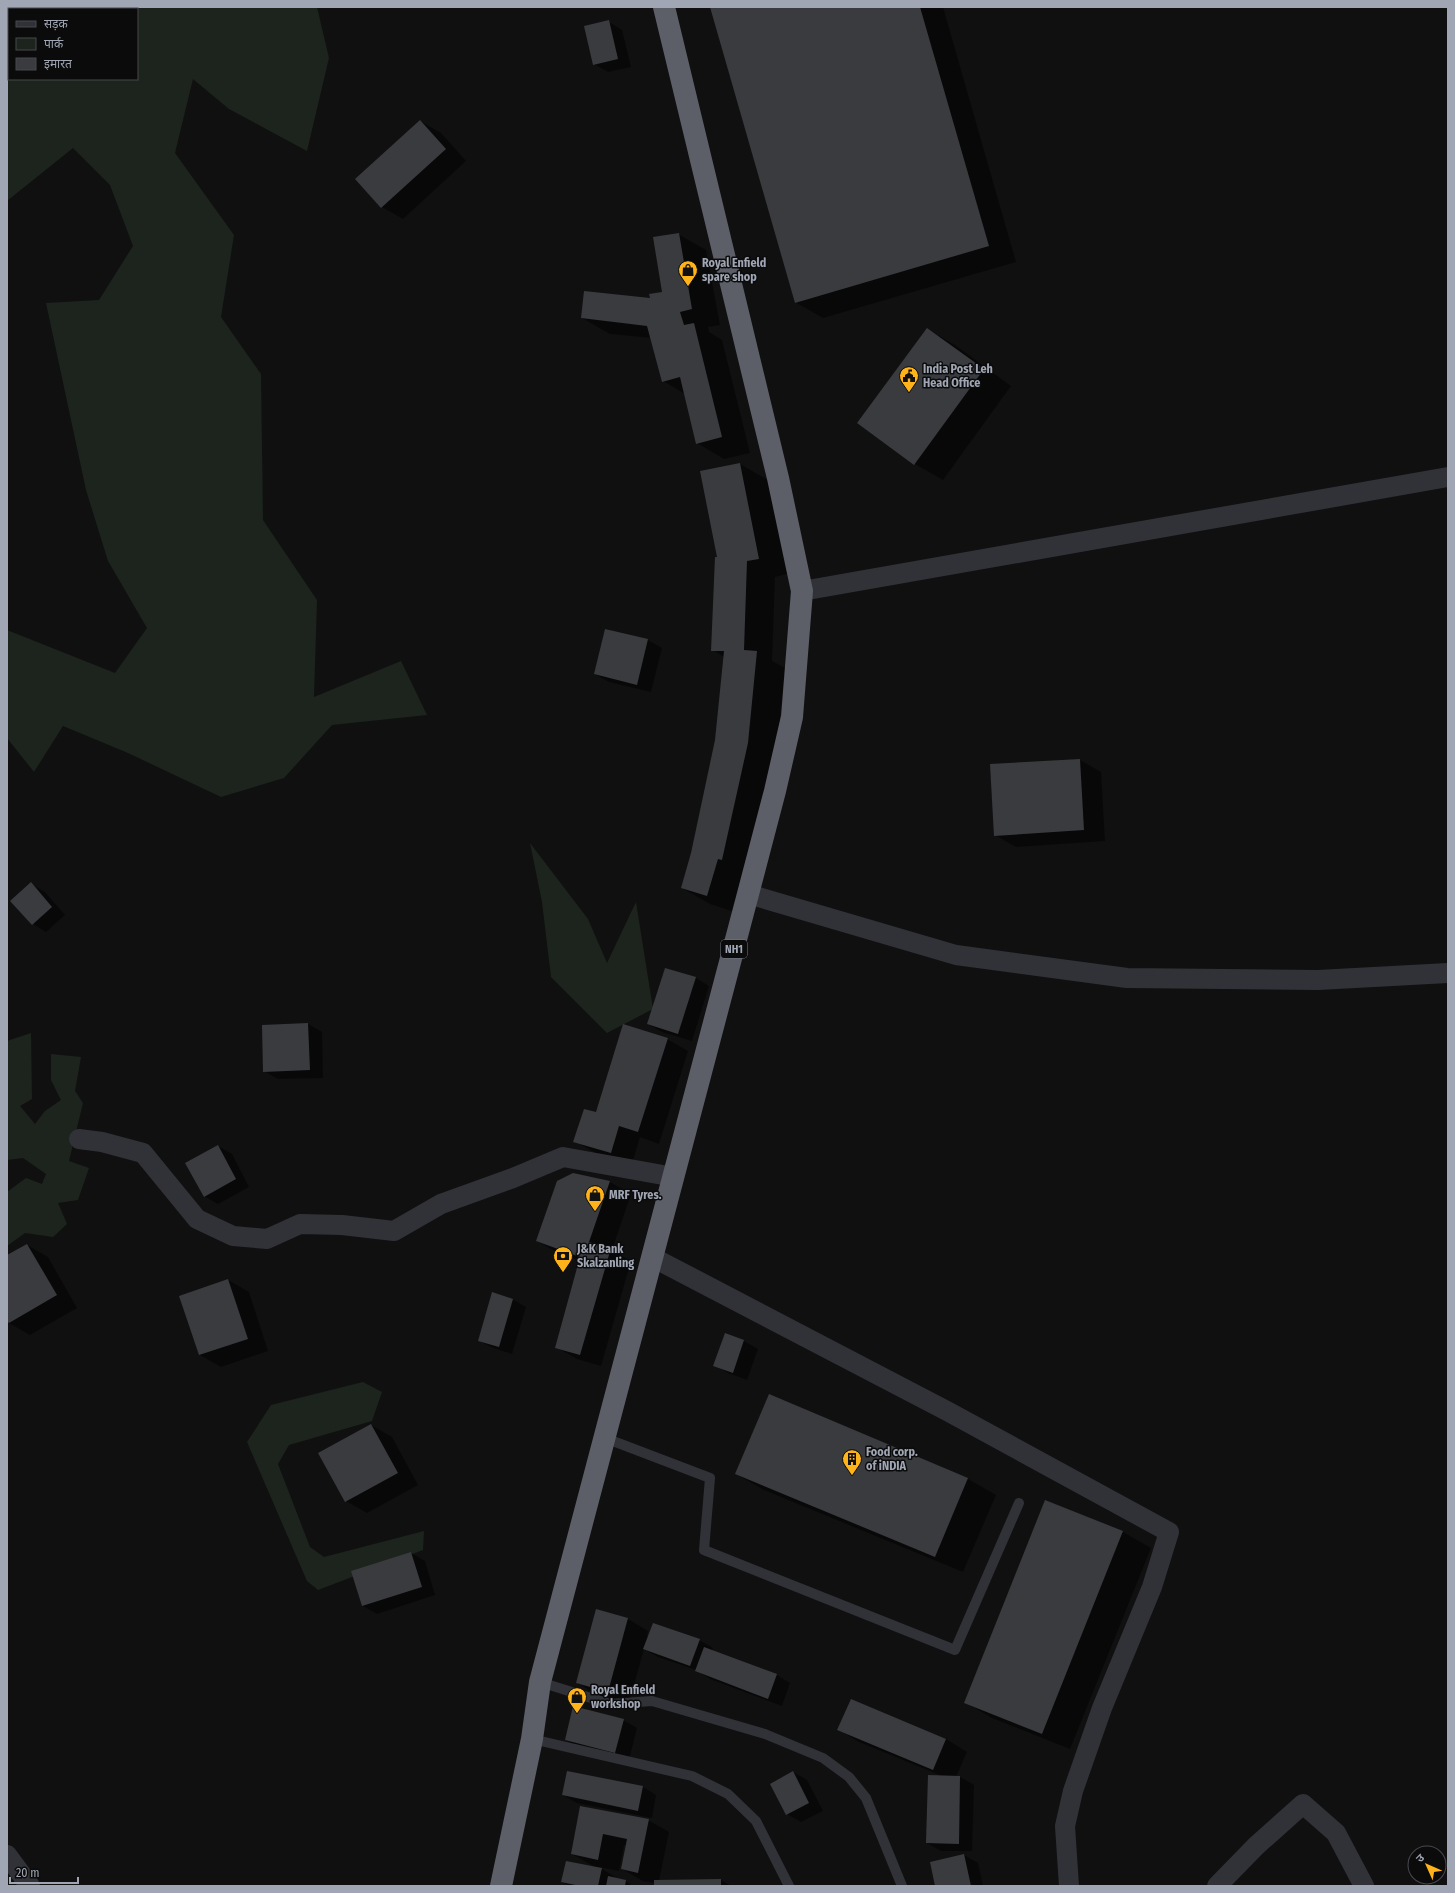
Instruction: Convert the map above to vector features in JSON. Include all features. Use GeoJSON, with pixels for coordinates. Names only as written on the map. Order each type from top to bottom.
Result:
{"type":"FeatureCollection","features":[{"type":"Feature","properties":{"kind":"highway","name":"NH1"},"geometry":{"type":"LineString","coordinates":[[500,1886],[532,1739],[540,1682],[775,791],[792,717],[802,590],[778,478],[664,7]]}},
{"type":"Feature","properties":{"kind":"street"},"geometry":{"type":"LineString","coordinates":[[802,590],[1448,477]]}},
{"type":"Feature","properties":{"kind":"street"},"geometry":{"type":"LineString","coordinates":[[748,894],[956,955],[1127,978],[1318,980],[1448,973]]}},
{"type":"Feature","properties":{"kind":"street"},"geometry":{"type":"LineString","coordinates":[[79,1139],[102,1142],[143,1153],[197,1219],[233,1236],[267,1239],[300,1224],[342,1224],[394,1231],[441,1204],[513,1178],[563,1157],[674,1177]]}},
{"type":"Feature","properties":{"kind":"street"},"geometry":{"type":"LineString","coordinates":[[652,1258],[947,1411],[1169,1532],[1152,1587],[1102,1708],[1073,1791],[1065,1826],[1069,1886]]}},
{"type":"Feature","properties":{"kind":"street"},"geometry":{"type":"LineString","coordinates":[[1217,1886],[1256,1846],[1303,1804],[1336,1833],[1364,1886]]}},
{"type":"Feature","properties":{"kind":"street"},"geometry":{"type":"LineString","coordinates":[[7,1855],[30,1886]]}},
{"type":"Feature","properties":{"kind":"lane"},"geometry":{"type":"LineString","coordinates":[[605,1438],[710,1478],[704,1550],[955,1650],[1018,1502]]}},
{"type":"Feature","properties":{"kind":"lane"},"geometry":{"type":"LineString","coordinates":[[540,1682],[610,1704],[652,1701],[765,1734],[823,1758],[849,1777],[866,1798],[902,1886]]}},
{"type":"Feature","properties":{"kind":"lane"},"geometry":{"type":"LineString","coordinates":[[532,1739],[692,1776],[728,1794],[756,1821],[789,1886]]}},
{"type":"Feature","properties":{"kind":"green space"},"geometry":{"type":"Polygon","coordinates":[[[7,7],[317,7],[329,58],[307,151],[229,109],[193,79],[175,153],[234,235],[221,317],[261,374],[263,520],[317,600],[314,697],[401,661],[427,715],[332,725],[284,778],[221,797],[128,753],[63,726],[34,772],[7,738],[7,630],[115,673],[147,628],[108,561],[86,490],[46,303],[99,300],[133,246],[110,185],[73,148],[7,201],[7,7]]]}},
{"type":"Feature","properties":{"kind":"green space"},"geometry":{"type":"Polygon","coordinates":[[[530,843],[588,919],[607,963],[636,902],[653,1009],[607,1033],[551,977],[542,902],[530,843]]]}},
{"type":"Feature","properties":{"kind":"green space"},"geometry":{"type":"Polygon","coordinates":[[[31,1033],[32,1099],[20,1106],[35,1124],[45,1111],[61,1100],[51,1080],[51,1054],[81,1057],[75,1091],[83,1103],[69,1161],[89,1168],[78,1200],[58,1203],[67,1224],[53,1237],[25,1233],[7,1246],[7,1192],[26,1178],[42,1184],[46,1174],[23,1158],[7,1160],[7,1041],[31,1033]]]}},
{"type":"Feature","properties":{"kind":"green space"},"geometry":{"type":"Polygon","coordinates":[[[363,1382],[382,1392],[372,1421],[289,1445],[278,1464],[310,1547],[324,1557],[424,1531],[423,1550],[318,1590],[307,1581],[247,1442],[271,1405],[363,1382]]]}},
{"type":"Feature","properties":{"kind":"building"},"geometry":{"type":"Polygon","coordinates":[[[710,7],[920,7],[989,246],[795,303],[710,7]]]}},
{"type":"Feature","properties":{"kind":"building"},"geometry":{"type":"Polygon","coordinates":[[[609,20],[618,59],[593,65],[584,26],[609,20]]]}},
{"type":"Feature","properties":{"kind":"building"},"geometry":{"type":"Polygon","coordinates":[[[420,120],[446,149],[381,208],[355,179],[420,120]]]}},
{"type":"Feature","properties":{"kind":"building"},"geometry":{"type":"Polygon","coordinates":[[[679,233],[692,309],[680,312],[684,325],[694,323],[722,437],[696,444],[680,377],[662,382],[647,326],[581,318],[584,291],[650,298],[649,294],[662,292],[653,237],[679,233]]]}},
{"type":"Feature","properties":{"kind":"building"},"geometry":{"type":"Polygon","coordinates":[[[927,328],[984,369],[914,465],[857,423],[927,328]]]}},
{"type":"Feature","properties":{"kind":"building"},"geometry":{"type":"Polygon","coordinates":[[[740,463],[759,559],[747,561],[744,650],[757,651],[748,743],[722,860],[718,859],[707,896],[681,888],[691,853],[715,740],[724,651],[711,651],[715,557],[717,557],[700,471],[740,463]]]}},
{"type":"Feature","properties":{"kind":"building"},"geometry":{"type":"Polygon","coordinates":[[[605,629],[648,639],[637,685],[594,674],[605,629]]]}},
{"type":"Feature","properties":{"kind":"building"},"geometry":{"type":"Polygon","coordinates":[[[1080,759],[1084,830],[994,836],[990,764],[1080,759]]]}},
{"type":"Feature","properties":{"kind":"building"},"geometry":{"type":"Polygon","coordinates":[[[31,882],[52,907],[32,925],[10,901],[31,882]]]}},
{"type":"Feature","properties":{"kind":"building"},"geometry":{"type":"Polygon","coordinates":[[[665,968],[696,977],[678,1034],[647,1024],[665,968]]]}},
{"type":"Feature","properties":{"kind":"building"},"geometry":{"type":"Polygon","coordinates":[[[308,1023],[310,1070],[263,1072],[262,1025],[308,1023]]]}},
{"type":"Feature","properties":{"kind":"building"},"geometry":{"type":"Polygon","coordinates":[[[623,1024],[668,1038],[638,1132],[619,1126],[611,1153],[573,1142],[584,1109],[596,1112],[623,1024]]]}},
{"type":"Feature","properties":{"kind":"building"},"geometry":{"type":"Polygon","coordinates":[[[218,1145],[236,1179],[204,1197],[185,1163],[218,1145]]]}},
{"type":"Feature","properties":{"kind":"building"},"geometry":{"type":"Polygon","coordinates":[[[573,1173],[610,1181],[589,1242],[611,1248],[580,1355],[555,1348],[580,1257],[536,1241],[557,1181],[573,1173]]]}},
{"type":"Feature","properties":{"kind":"building"},"geometry":{"type":"Polygon","coordinates":[[[27,1244],[57,1295],[9,1323],[7,1321],[7,1255],[27,1244]]]}},
{"type":"Feature","properties":{"kind":"building"},"geometry":{"type":"Polygon","coordinates":[[[228,1279],[248,1339],[199,1355],[179,1296],[228,1279]]]}},
{"type":"Feature","properties":{"kind":"building"},"geometry":{"type":"Polygon","coordinates":[[[492,1292],[513,1299],[499,1347],[478,1341],[492,1292]]]}},
{"type":"Feature","properties":{"kind":"building"},"geometry":{"type":"Polygon","coordinates":[[[725,1333],[744,1340],[733,1373],[713,1366],[725,1333]]]}},
{"type":"Feature","properties":{"kind":"building","name":"Food corp. of iNDIA"},"geometry":{"type":"Polygon","coordinates":[[[769,1394],[968,1478],[935,1557],[735,1474],[769,1394]]]}},
{"type":"Feature","properties":{"kind":"building"},"geometry":{"type":"Polygon","coordinates":[[[371,1424],[398,1473],[345,1502],[318,1453],[371,1424]]]}},
{"type":"Feature","properties":{"kind":"building"},"geometry":{"type":"Polygon","coordinates":[[[1045,1500],[1123,1531],[1042,1734],[964,1703],[1045,1500]]]}},
{"type":"Feature","properties":{"kind":"building"},"geometry":{"type":"Polygon","coordinates":[[[411,1552],[422,1587],[362,1606],[351,1571],[411,1552]]]}},
{"type":"Feature","properties":{"kind":"building"},"geometry":{"type":"Polygon","coordinates":[[[596,1609],[628,1618],[608,1692],[576,1683],[596,1609]]]}},
{"type":"Feature","properties":{"kind":"building"},"geometry":{"type":"Polygon","coordinates":[[[653,1623],[700,1639],[690,1666],[643,1649],[653,1623]]]}},
{"type":"Feature","properties":{"kind":"building"},"geometry":{"type":"Polygon","coordinates":[[[704,1647],[777,1674],[768,1699],[695,1671],[704,1647]]]}},
{"type":"Feature","properties":{"kind":"building"},"geometry":{"type":"Polygon","coordinates":[[[851,1699],[946,1739],[933,1770],[837,1730],[851,1699]]]}},
{"type":"Feature","properties":{"kind":"building"},"geometry":{"type":"Polygon","coordinates":[[[573,1706],[624,1719],[615,1753],[565,1740],[573,1706]]]}},
{"type":"Feature","properties":{"kind":"building"},"geometry":{"type":"Polygon","coordinates":[[[567,1771],[643,1786],[638,1811],[562,1795],[567,1771]]]}},
{"type":"Feature","properties":{"kind":"building"},"geometry":{"type":"Polygon","coordinates":[[[793,1771],[809,1803],[786,1815],[770,1784],[793,1771]]]}},
{"type":"Feature","properties":{"kind":"building"},"geometry":{"type":"Polygon","coordinates":[[[928,1775],[960,1776],[959,1844],[926,1843],[928,1775]]]}},
{"type":"Feature","properties":{"kind":"building"},"geometry":{"type":"Polygon","coordinates":[[[580,1806],[649,1819],[638,1873],[621,1869],[627,1839],[603,1834],[598,1860],[571,1854],[580,1806]]]}},
{"type":"Feature","properties":{"kind":"building"},"geometry":{"type":"Polygon","coordinates":[[[964,1854],[971,1886],[935,1886],[930,1862],[964,1854]]]}},
{"type":"Feature","properties":{"kind":"building"},"geometry":{"type":"Polygon","coordinates":[[[566,1861],[602,1868],[598,1886],[580,1886],[561,1882],[566,1861]]]}},
{"type":"Feature","properties":{"kind":"building"},"geometry":{"type":"Polygon","coordinates":[[[608,1876],[626,1880],[625,1886],[606,1886],[608,1876]]]}},
{"type":"Feature","properties":{"kind":"building"},"geometry":{"type":"Polygon","coordinates":[[[721,1879],[721,1886],[654,1886],[654,1880],[721,1879]]]}},
{"type":"Feature","properties":{"kind":"place","name":"Royal Enfield spare shop"},"geometry":{"type":"Point","coordinates":[688,287]}},
{"type":"Feature","properties":{"kind":"place","name":"India Post Leh Head Office"},"geometry":{"type":"Point","coordinates":[909,393]}},
{"type":"Feature","properties":{"kind":"place","name":"MRF Tyres."},"geometry":{"type":"Point","coordinates":[595,1212]}},
{"type":"Feature","properties":{"kind":"place","name":"J&K Bank Skalzanling"},"geometry":{"type":"Point","coordinates":[563,1273]}},
{"type":"Feature","properties":{"kind":"place","name":"Food corp. of iNDIA"},"geometry":{"type":"Point","coordinates":[852,1476]}},
{"type":"Feature","properties":{"kind":"place","name":"Royal Enfield workshop"},"geometry":{"type":"Point","coordinates":[577,1714]}}]}
